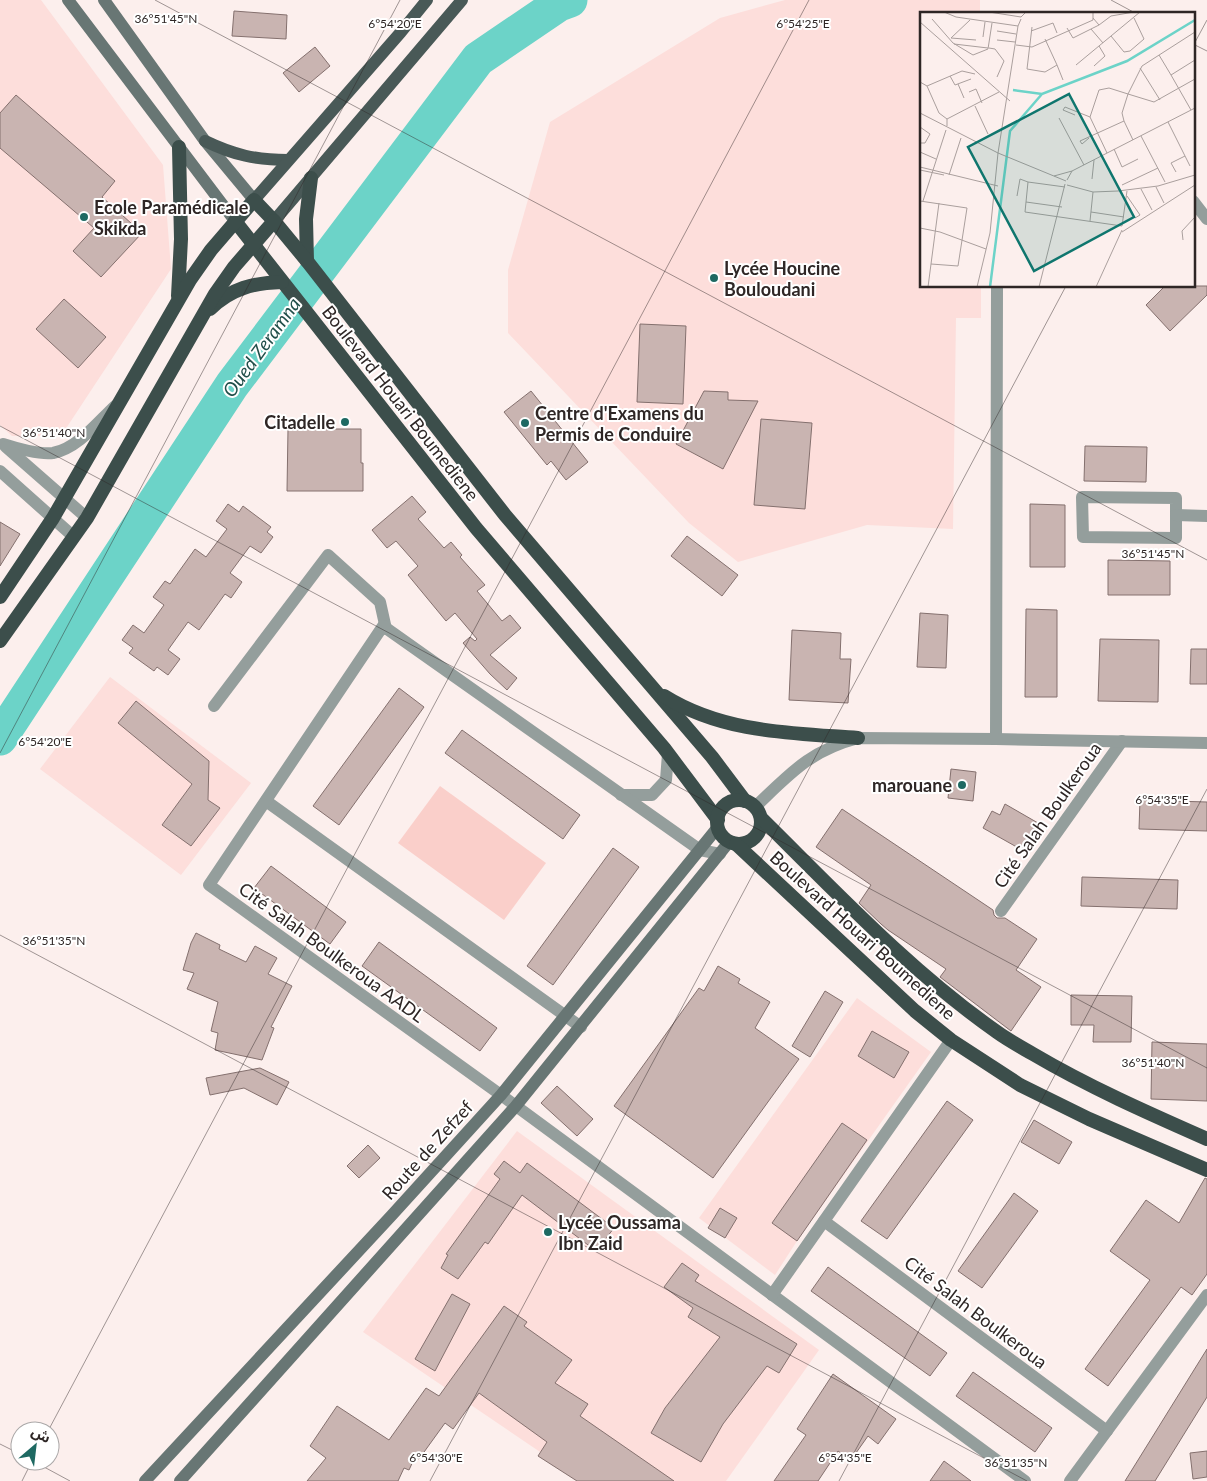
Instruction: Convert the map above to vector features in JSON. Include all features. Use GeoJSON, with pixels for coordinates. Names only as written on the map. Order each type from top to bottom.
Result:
{"type":"FeatureCollection","features":[{"type":"Feature","properties":{"kind":"highway"},"geometry":{"type":"LineString","coordinates":[[178,301],[181,239],[179,147]]}},
{"type":"Feature","properties":{"kind":"highway"},"geometry":{"type":"LineString","coordinates":[[306,261],[306,220],[311,178]]}},
{"type":"Feature","properties":{"kind":"highway"},"geometry":{"type":"LineString","coordinates":[[0,597],[53,518],[178,301],[211,250],[254,200]]}},
{"type":"Feature","properties":{"kind":"highway","name":"Boulevard Houari Boumediene"},"geometry":{"type":"LineString","coordinates":[[254,200],[274,221],[306,261],[505,515],[712,757],[754,809],[911,964],[949,997],[999,1033],[1062,1071],[1140,1109],[1207,1138]]}},
{"type":"Feature","properties":{"kind":"highway","name":"Boulevard Houari Boumediene"},"geometry":{"type":"LineString","coordinates":[[235,221],[476,528],[668,754],[718,824]]}},
{"type":"Feature","properties":{"kind":"highway"},"geometry":{"type":"LineString","coordinates":[[0,641],[87,518],[215,294],[234,267],[274,221]]}},
{"type":"Feature","properties":{"kind":"highway"},"geometry":{"type":"LineString","coordinates":[[202,317],[218,301],[238,289],[259,283],[282,282]]}},
{"type":"Feature","properties":{"kind":"highway"},"geometry":{"type":"LineString","coordinates":[[654,690],[688,709],[733,725],[769,732],[858,738]]}},
{"type":"Feature","properties":{"kind":"highway"},"geometry":{"type":"LineString","coordinates":[[737,800],[754,809],[759,832],[755,837],[743,844],[733,843],[720,833],[718,824],[724,806],[737,800]]}},
{"type":"Feature","properties":{"kind":"highway","name":"Boulevard Houari Boumediene"},"geometry":{"type":"LineString","coordinates":[[733,843],[915,1011],[951,1040],[1020,1085],[1089,1119],[1207,1170]]}},
{"type":"Feature","properties":{"kind":"main road","name":"Boulevard Houari Boumediene"},"geometry":{"type":"LineString","coordinates":[[68,0],[235,221]]}},
{"type":"Feature","properties":{"kind":"main road","name":"Boulevard Houari Boumediene"},"geometry":{"type":"LineString","coordinates":[[104,0],[205,141],[254,200]]}},
{"type":"Feature","properties":{"kind":"main road"},"geometry":{"type":"LineString","coordinates":[[254,200],[427,0]]}},
{"type":"Feature","properties":{"kind":"main road"},"geometry":{"type":"LineString","coordinates":[[274,221],[462,0]]}},
{"type":"Feature","properties":{"kind":"main road"},"geometry":{"type":"LineString","coordinates":[[205,141],[224,151],[245,157],[288,160]]}},
{"type":"Feature","properties":{"kind":"main road","name":"Route de Zefzef"},"geometry":{"type":"LineString","coordinates":[[144,1481],[501,1096],[565,1015],[641,925],[718,824]]}},
{"type":"Feature","properties":{"kind":"main road"},"geometry":{"type":"LineString","coordinates":[[180,1481],[516,1107],[720,854],[733,843]]}},
{"type":"Feature","properties":{"kind":"street"},"geometry":{"type":"LineString","coordinates":[[1194,202],[1207,219]]}},
{"type":"Feature","properties":{"kind":"street"},"geometry":{"type":"LineString","coordinates":[[996,739],[997,288]]}},
{"type":"Feature","properties":{"kind":"street"},"geometry":{"type":"LineString","coordinates":[[1,443],[22,450],[52,453],[73,445],[117,404]]}},
{"type":"Feature","properties":{"kind":"street"},"geometry":{"type":"LineString","coordinates":[[1,443],[87,518]]}},
{"type":"Feature","properties":{"kind":"street"},"geometry":{"type":"LineString","coordinates":[[0,471],[74,536]]}},
{"type":"Feature","properties":{"kind":"street"},"geometry":{"type":"LineString","coordinates":[[1082,497],[1176,498],[1176,515],[1176,538],[1083,537],[1082,497]]}},
{"type":"Feature","properties":{"kind":"street"},"geometry":{"type":"LineString","coordinates":[[1176,515],[1207,516]]}},
{"type":"Feature","properties":{"kind":"street"},"geometry":{"type":"LineString","coordinates":[[214,706],[328,554],[380,602],[386,629],[700,850],[720,854]]}},
{"type":"Feature","properties":{"kind":"street","name":"Cité Salah Boulkeroua AADL"},"geometry":{"type":"LineString","coordinates":[[386,629],[383,626],[209,885],[516,1107]]}},
{"type":"Feature","properties":{"kind":"street"},"geometry":{"type":"LineString","coordinates":[[754,809],[794,770],[810,758],[839,743],[858,738],[1122,740],[1207,743]]}},
{"type":"Feature","properties":{"kind":"street","name":"Cité Salah Boulkeroua"},"geometry":{"type":"LineString","coordinates":[[1001,911],[1122,740]]}},
{"type":"Feature","properties":{"kind":"street"},"geometry":{"type":"LineString","coordinates":[[622,795],[652,795],[666,780],[668,754]]}},
{"type":"Feature","properties":{"kind":"street"},"geometry":{"type":"LineString","coordinates":[[266,800],[581,1027]]}},
{"type":"Feature","properties":{"kind":"street"},"geometry":{"type":"LineString","coordinates":[[772,1295],[951,1040]]}},
{"type":"Feature","properties":{"kind":"street"},"geometry":{"type":"LineString","coordinates":[[516,1107],[1025,1481]]}},
{"type":"Feature","properties":{"kind":"street","name":"Cité Salah Boulkeroua"},"geometry":{"type":"LineString","coordinates":[[824,1221],[1106,1432]]}},
{"type":"Feature","properties":{"kind":"street"},"geometry":{"type":"LineString","coordinates":[[1070,1481],[1207,1295]]}},
{"type":"Feature","properties":{"kind":"shaded area","name":"Ecole Paramédicale Skikda"},"geometry":{"type":"Polygon","coordinates":[[[0,0],[41,0],[163,165],[171,269],[61,436],[12,436],[0,425],[0,0]]]}},
{"type":"Feature","properties":{"kind":"shaded area","name":"Lycée Houcine Bouloudani"},"geometry":{"type":"Polygon","coordinates":[[[785,0],[980,0],[980,12],[920,12],[920,288],[981,288],[981,318],[956,318],[953,529],[867,525],[738,562],[689,523],[508,333],[508,270],[550,122],[720,18],[785,0]]]}},
{"type":"Feature","properties":{"kind":"shaded area"},"geometry":{"type":"Polygon","coordinates":[[[110,677],[251,783],[181,875],[40,769],[110,677]]]}},
{"type":"Feature","properties":{"kind":"shaded area"},"geometry":{"type":"Polygon","coordinates":[[[440,786],[546,863],[504,920],[398,843],[440,786]]]}},
{"type":"Feature","properties":{"kind":"shaded area"},"geometry":{"type":"Polygon","coordinates":[[[857,998],[931,1052],[775,1275],[699,1218],[857,998]]]}},
{"type":"Feature","properties":{"kind":"shaded area","name":"Lycée Oussama Ibn Zaid"},"geometry":{"type":"Polygon","coordinates":[[[517,1131],[819,1350],[726,1481],[583,1481],[363,1332],[517,1131]]]}},
{"type":"Feature","properties":{"kind":"building"},"geometry":{"type":"Polygon","coordinates":[[[234,11],[287,15],[286,39],[232,36],[234,11]]]}},
{"type":"Feature","properties":{"kind":"building"},"geometry":{"type":"Polygon","coordinates":[[[315,47],[330,66],[299,92],[283,73],[315,47]]]}},
{"type":"Feature","properties":{"kind":"building"},"geometry":{"type":"Polygon","coordinates":[[[16,95],[115,181],[102,197],[142,233],[101,277],[73,251],[94,228],[0,148],[0,113],[16,95]]]}},
{"type":"Feature","properties":{"kind":"building"},"geometry":{"type":"Polygon","coordinates":[[[1207,286],[1207,295],[1170,331],[1146,305],[1163,288],[1207,286]]]}},
{"type":"Feature","properties":{"kind":"building"},"geometry":{"type":"Polygon","coordinates":[[[64,299],[106,337],[78,368],[36,329],[64,299]]]}},
{"type":"Feature","properties":{"kind":"building"},"geometry":{"type":"Polygon","coordinates":[[[640,324],[686,326],[683,404],[637,402],[640,324]]]}},
{"type":"Feature","properties":{"kind":"building"},"geometry":{"type":"Polygon","coordinates":[[[531,391],[588,462],[566,480],[551,461],[547,465],[504,412],[531,391]]]}},
{"type":"Feature","properties":{"kind":"building"},"geometry":{"type":"Polygon","coordinates":[[[704,391],[728,392],[728,400],[758,401],[723,469],[676,444],[704,391]]]}},
{"type":"Feature","properties":{"kind":"building"},"geometry":{"type":"Polygon","coordinates":[[[761,419],[812,423],[805,509],[754,505],[761,419]]]}},
{"type":"Feature","properties":{"kind":"building"},"geometry":{"type":"Polygon","coordinates":[[[288,429],[361,429],[363,491],[287,491],[288,429]]]}},
{"type":"Feature","properties":{"kind":"building"},"geometry":{"type":"Polygon","coordinates":[[[1085,446],[1147,447],[1146,482],[1084,481],[1085,446]]]}},
{"type":"Feature","properties":{"kind":"building"},"geometry":{"type":"Polygon","coordinates":[[[412,496],[426,512],[418,519],[444,548],[451,542],[462,555],[460,557],[485,585],[477,591],[502,621],[510,615],[521,628],[490,655],[517,678],[507,690],[463,643],[470,637],[475,641],[477,639],[455,613],[446,621],[408,575],[418,566],[396,541],[387,548],[372,530],[412,496]]]}},
{"type":"Feature","properties":{"kind":"building"},"geometry":{"type":"Polygon","coordinates":[[[228,504],[239,512],[243,506],[271,527],[267,532],[273,537],[261,553],[250,546],[230,573],[242,582],[231,598],[225,594],[199,630],[188,622],[168,650],[180,659],[168,675],[157,667],[154,671],[129,653],[133,648],[122,640],[133,625],[144,633],[164,605],[153,597],[165,581],[170,584],[195,549],[206,557],[227,529],[216,521],[228,504]]]}},
{"type":"Feature","properties":{"kind":"building"},"geometry":{"type":"Polygon","coordinates":[[[1030,504],[1065,505],[1065,567],[1030,567],[1030,504]]]}},
{"type":"Feature","properties":{"kind":"building"},"geometry":{"type":"Polygon","coordinates":[[[0,522],[20,534],[0,566],[0,522]]]}},
{"type":"Feature","properties":{"kind":"building"},"geometry":{"type":"Polygon","coordinates":[[[687,536],[738,575],[722,596],[671,556],[687,536]]]}},
{"type":"Feature","properties":{"kind":"building"},"geometry":{"type":"Polygon","coordinates":[[[1108,560],[1170,561],[1170,595],[1108,595],[1108,560]]]}},
{"type":"Feature","properties":{"kind":"building"},"geometry":{"type":"Polygon","coordinates":[[[1026,609],[1057,610],[1057,697],[1025,697],[1026,609]]]}},
{"type":"Feature","properties":{"kind":"building"},"geometry":{"type":"Polygon","coordinates":[[[920,613],[948,615],[946,668],[917,667],[920,613]]]}},
{"type":"Feature","properties":{"kind":"building"},"geometry":{"type":"Polygon","coordinates":[[[792,630],[841,633],[840,659],[851,659],[848,703],[789,700],[792,630]]]}},
{"type":"Feature","properties":{"kind":"building"},"geometry":{"type":"Polygon","coordinates":[[[1100,639],[1159,640],[1158,702],[1098,701],[1100,639]]]}},
{"type":"Feature","properties":{"kind":"building"},"geometry":{"type":"Polygon","coordinates":[[[1191,649],[1207,649],[1207,684],[1190,684],[1191,649]]]}},
{"type":"Feature","properties":{"kind":"building"},"geometry":{"type":"Polygon","coordinates":[[[399,688],[424,707],[339,825],[313,806],[399,688]]]}},
{"type":"Feature","properties":{"kind":"building"},"geometry":{"type":"Polygon","coordinates":[[[136,701],[209,761],[208,800],[220,808],[191,846],[162,825],[192,784],[118,723],[136,701]]]}},
{"type":"Feature","properties":{"kind":"building"},"geometry":{"type":"Polygon","coordinates":[[[462,730],[580,815],[563,839],[445,753],[462,730]]]}},
{"type":"Feature","properties":{"kind":"building","name":"marouane"},"geometry":{"type":"Polygon","coordinates":[[[951,769],[976,772],[973,801],[948,798],[951,769]]]}},
{"type":"Feature","properties":{"kind":"building"},"geometry":{"type":"Polygon","coordinates":[[[1140,800],[1207,802],[1207,831],[1139,829],[1140,800]]]}},
{"type":"Feature","properties":{"kind":"building"},"geometry":{"type":"Polygon","coordinates":[[[1005,804],[1038,823],[1022,850],[983,828],[992,811],[1000,815],[1005,804]]]}},
{"type":"Feature","properties":{"kind":"building"},"geometry":{"type":"Polygon","coordinates":[[[842,809],[993,910],[997,918],[1005,918],[1037,939],[1016,970],[1041,987],[1011,1031],[940,977],[946,969],[881,924],[859,903],[871,885],[816,847],[842,809]]]}},
{"type":"Feature","properties":{"kind":"building"},"geometry":{"type":"Polygon","coordinates":[[[613,848],[639,867],[553,985],[527,966],[613,848]]]}},
{"type":"Feature","properties":{"kind":"building"},"geometry":{"type":"Polygon","coordinates":[[[271,866],[346,922],[330,944],[254,888],[271,866]]]}},
{"type":"Feature","properties":{"kind":"building"},"geometry":{"type":"Polygon","coordinates":[[[1082,877],[1178,880],[1177,909],[1081,906],[1082,877]]]}},
{"type":"Feature","properties":{"kind":"building"},"geometry":{"type":"Polygon","coordinates":[[[196,933],[220,945],[219,949],[246,962],[255,946],[277,958],[268,974],[292,986],[271,1027],[274,1028],[262,1060],[215,1050],[218,1033],[211,1031],[218,1002],[187,989],[194,973],[183,970],[196,933]]]}},
{"type":"Feature","properties":{"kind":"building"},"geometry":{"type":"Polygon","coordinates":[[[379,942],[497,1028],[480,1051],[362,966],[379,942]]]}},
{"type":"Feature","properties":{"kind":"building"},"geometry":{"type":"Polygon","coordinates":[[[718,966],[740,979],[738,983],[770,1002],[755,1028],[799,1059],[713,1178],[614,1106],[699,988],[704,991],[718,966]]]}},
{"type":"Feature","properties":{"kind":"building"},"geometry":{"type":"Polygon","coordinates":[[[825,991],[843,1002],[810,1057],[792,1046],[825,991]]]}},
{"type":"Feature","properties":{"kind":"building"},"geometry":{"type":"Polygon","coordinates":[[[1071,995],[1132,996],[1131,1042],[1093,1042],[1094,1025],[1071,1025],[1071,995]]]}},
{"type":"Feature","properties":{"kind":"building"},"geometry":{"type":"Polygon","coordinates":[[[872,1031],[909,1052],[894,1078],[858,1056],[872,1031]]]}},
{"type":"Feature","properties":{"kind":"building"},"geometry":{"type":"Polygon","coordinates":[[[1152,1042],[1207,1044],[1207,1101],[1151,1099],[1152,1042]]]}},
{"type":"Feature","properties":{"kind":"building"},"geometry":{"type":"Polygon","coordinates":[[[260,1068],[289,1082],[277,1105],[244,1088],[210,1095],[206,1078],[260,1068]]]}},
{"type":"Feature","properties":{"kind":"building"},"geometry":{"type":"Polygon","coordinates":[[[557,1086],[593,1119],[577,1136],[541,1103],[557,1086]]]}},
{"type":"Feature","properties":{"kind":"building"},"geometry":{"type":"Polygon","coordinates":[[[947,1101],[973,1120],[887,1239],[861,1221],[947,1101]]]}},
{"type":"Feature","properties":{"kind":"building"},"geometry":{"type":"Polygon","coordinates":[[[1034,1120],[1072,1142],[1059,1164],[1021,1142],[1034,1120]]]}},
{"type":"Feature","properties":{"kind":"building"},"geometry":{"type":"Polygon","coordinates":[[[842,1123],[867,1140],[797,1241],[772,1223],[842,1123]]]}},
{"type":"Feature","properties":{"kind":"building"},"geometry":{"type":"Polygon","coordinates":[[[368,1145],[380,1158],[359,1178],[347,1166],[368,1145]]]}},
{"type":"Feature","properties":{"kind":"building"},"geometry":{"type":"Polygon","coordinates":[[[504,1161],[520,1173],[527,1163],[614,1228],[596,1251],[522,1195],[488,1244],[485,1242],[458,1279],[441,1268],[448,1255],[446,1254],[500,1179],[494,1174],[504,1161]]]}},
{"type":"Feature","properties":{"kind":"building"},"geometry":{"type":"Polygon","coordinates":[[[1205,1178],[1207,1179],[1207,1274],[1192,1295],[1181,1287],[1108,1386],[1085,1369],[1150,1280],[1110,1251],[1146,1200],[1179,1223],[1205,1178]]]}},
{"type":"Feature","properties":{"kind":"building"},"geometry":{"type":"Polygon","coordinates":[[[1014,1193],[1038,1211],[982,1288],[958,1271],[1014,1193]]]}},
{"type":"Feature","properties":{"kind":"building"},"geometry":{"type":"Polygon","coordinates":[[[720,1208],[737,1218],[725,1238],[708,1228],[720,1208]]]}},
{"type":"Feature","properties":{"kind":"building"},"geometry":{"type":"Polygon","coordinates":[[[682,1263],[699,1275],[695,1281],[797,1344],[779,1373],[767,1366],[723,1424],[701,1462],[651,1433],[665,1408],[720,1337],[688,1317],[693,1308],[664,1287],[682,1263]]]}},
{"type":"Feature","properties":{"kind":"building"},"geometry":{"type":"Polygon","coordinates":[[[828,1267],[947,1353],[930,1376],[811,1291],[828,1267]]]}},
{"type":"Feature","properties":{"kind":"building"},"geometry":{"type":"Polygon","coordinates":[[[452,1294],[470,1304],[435,1371],[415,1359],[452,1294]]]}},
{"type":"Feature","properties":{"kind":"building"},"geometry":{"type":"Polygon","coordinates":[[[504,1306],[527,1322],[524,1326],[572,1360],[555,1383],[588,1404],[580,1416],[674,1481],[577,1481],[538,1456],[547,1442],[479,1393],[453,1429],[445,1423],[419,1459],[415,1457],[409,1470],[404,1468],[398,1481],[307,1481],[326,1458],[310,1446],[337,1406],[389,1440],[426,1388],[439,1396],[504,1306]]]}},
{"type":"Feature","properties":{"kind":"building"},"geometry":{"type":"Polygon","coordinates":[[[1207,1349],[1207,1397],[1155,1481],[1125,1481],[1207,1349]]]}},
{"type":"Feature","properties":{"kind":"building"},"geometry":{"type":"Polygon","coordinates":[[[973,1372],[1052,1428],[1035,1452],[956,1396],[973,1372]]]}},
{"type":"Feature","properties":{"kind":"building"},"geometry":{"type":"Polygon","coordinates":[[[833,1374],[896,1419],[878,1444],[868,1436],[851,1460],[838,1451],[818,1481],[774,1481],[806,1435],[797,1429],[833,1374]]]}},
{"type":"Feature","properties":{"kind":"building"},"geometry":{"type":"Polygon","coordinates":[[[1207,1451],[1207,1477],[1193,1479],[1190,1453],[1207,1451]]]}},
{"type":"Feature","properties":{"kind":"building"},"geometry":{"type":"Polygon","coordinates":[[[944,1461],[971,1481],[930,1481],[944,1461]]]}},
{"type":"Feature","properties":{"kind":"waterway","name":"Oued Zeramna"},"geometry":{"type":"LineString","coordinates":[[0,738],[232,385],[478,59],[559,4],[570,0]]}},
{"type":"Feature","properties":{"kind":"place","name":"Ecole Paramédicale Skikda"},"geometry":{"type":"Point","coordinates":[84,217]}},
{"type":"Feature","properties":{"kind":"place","name":"Lycée Houcine Bouloudani"},"geometry":{"type":"Point","coordinates":[714,278]}},
{"type":"Feature","properties":{"kind":"place","name":"Citadelle"},"geometry":{"type":"Point","coordinates":[345,422]}},
{"type":"Feature","properties":{"kind":"place","name":"Centre d'Examens du Permis de Conduire"},"geometry":{"type":"Point","coordinates":[525,423]}},
{"type":"Feature","properties":{"kind":"place","name":"marouane"},"geometry":{"type":"Point","coordinates":[962,785]}},
{"type":"Feature","properties":{"kind":"place","name":"Lycée Oussama Ibn Zaid"},"geometry":{"type":"Point","coordinates":[548,1232]}}]}
